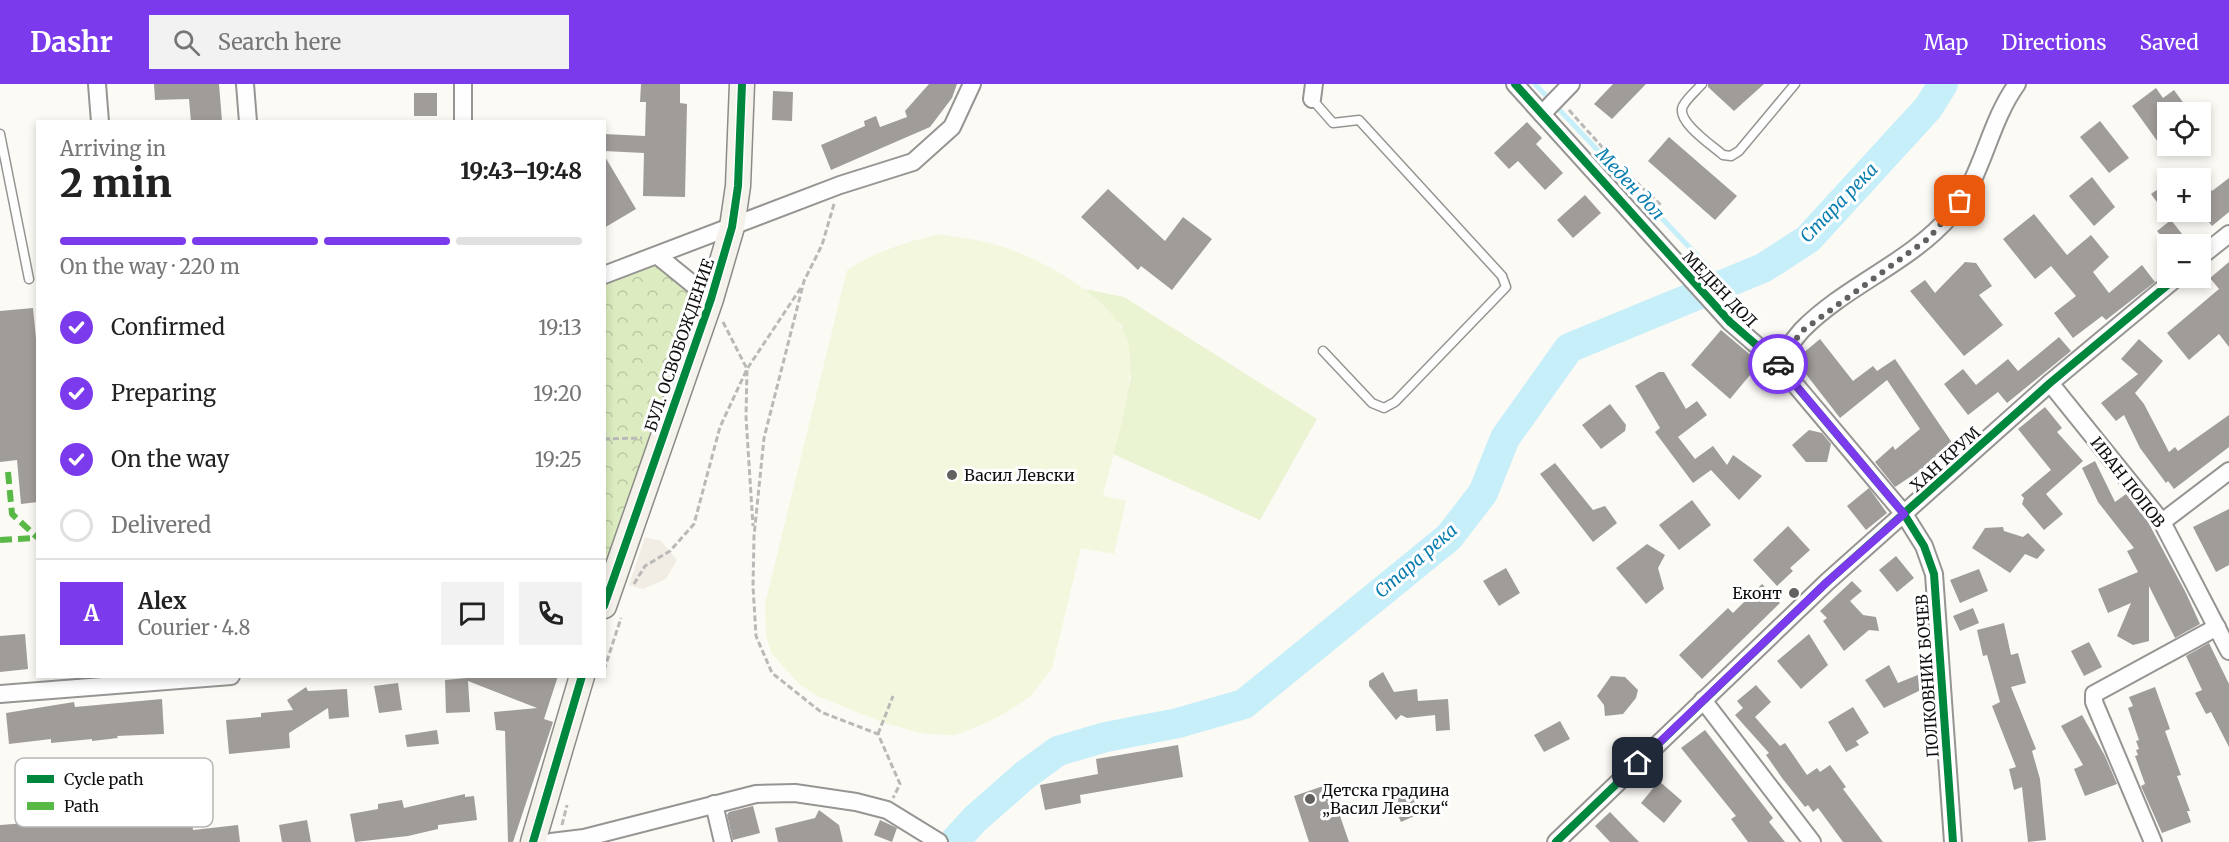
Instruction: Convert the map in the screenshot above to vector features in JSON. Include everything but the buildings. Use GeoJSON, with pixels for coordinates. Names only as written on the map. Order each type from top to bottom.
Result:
{"type":"FeatureCollection","features":[{"type":"Feature","properties":{"kind":"main road","name":"БУЛ. ОСВОБОЖДЕНИЕ"},"geometry":{"type":"LineString","coordinates":[[614,610],[732,227],[738,186],[741,84]]}},
{"type":"Feature","properties":{"kind":"main road"},"geometry":{"type":"LineString","coordinates":[[533,842],[581,678]]}},
{"type":"Feature","properties":{"kind":"street"},"geometry":{"type":"LineString","coordinates":[[97,84],[100,120]]}},
{"type":"Feature","properties":{"kind":"street"},"geometry":{"type":"LineString","coordinates":[[245,84],[248,120]]}},
{"type":"Feature","properties":{"kind":"street"},"geometry":{"type":"LineString","coordinates":[[463,84],[463,120]]}},
{"type":"Feature","properties":{"kind":"street"},"geometry":{"type":"LineString","coordinates":[[606,273],[658,256],[840,185],[913,162],[952,127],[972,84]]}},
{"type":"Feature","properties":{"kind":"street","name":"МЕДЕН ДОЛ"},"geometry":{"type":"LineString","coordinates":[[1515,84],[1551,105],[1662,247],[1730,322],[1777,363],[1904,514]]}},
{"type":"Feature","properties":{"kind":"street"},"geometry":{"type":"LineString","coordinates":[[1551,105],[1571,84]]}},
{"type":"Feature","properties":{"kind":"street"},"geometry":{"type":"LineString","coordinates":[[1777,363],[1802,331],[1820,314],[1929,238],[1952,214],[1969,188],[2017,84]]}},
{"type":"Feature","properties":{"kind":"street"},"geometry":{"type":"LineString","coordinates":[[2211,248],[2229,234]]}},
{"type":"Feature","properties":{"kind":"street"},"geometry":{"type":"LineString","coordinates":[[658,256],[711,299]]}},
{"type":"Feature","properties":{"kind":"street","name":"ХАН КРУМ"},"geometry":{"type":"LineString","coordinates":[[1558,842],[1827,582],[2050,383],[2164,288]]}},
{"type":"Feature","properties":{"kind":"street","name":"ИВАН ПОПОВ"},"geometry":{"type":"LineString","coordinates":[[2050,383],[2162,522],[2229,651]]}},
{"type":"Feature","properties":{"kind":"street"},"geometry":{"type":"LineString","coordinates":[[2162,522],[2229,471]]}},
{"type":"Feature","properties":{"kind":"street","name":"ПОЛКОВНИК БОЧЕВ"},"geometry":{"type":"LineString","coordinates":[[1904,514],[1924,546],[1934,574],[1953,842]]}},
{"type":"Feature","properties":{"kind":"street"},"geometry":{"type":"LineString","coordinates":[[2153,842],[2094,702],[2094,694],[2217,627]]}},
{"type":"Feature","properties":{"kind":"street"},"geometry":{"type":"LineString","coordinates":[[0,694],[205,678]]}},
{"type":"Feature","properties":{"kind":"street"},"geometry":{"type":"LineString","coordinates":[[1703,700],[1812,842]]}},
{"type":"Feature","properties":{"kind":"street"},"geometry":{"type":"LineString","coordinates":[[551,842],[584,838],[756,794],[795,793],[856,802],[887,810],[939,842]]}},
{"type":"Feature","properties":{"kind":"street"},"geometry":{"type":"LineString","coordinates":[[714,804],[723,842]]}},
{"type":"Feature","properties":{"kind":"lane"},"geometry":{"type":"LineString","coordinates":[[1702,84],[1682,107],[1682,114],[1686,123],[1724,155],[1731,156],[1739,151],[1795,84]]}},
{"type":"Feature","properties":{"kind":"lane"},"geometry":{"type":"LineString","coordinates":[[1313,92],[1333,123],[1359,120],[1502,276],[1506,287],[1395,402],[1384,408],[1372,403],[1323,351]]}},
{"type":"Feature","properties":{"kind":"lane"},"geometry":{"type":"LineString","coordinates":[[0,134],[29,279]]}},
{"type":"Feature","properties":{"kind":"path"},"geometry":{"type":"LineString","coordinates":[[1551,105],[1661,205]]}},
{"type":"Feature","properties":{"kind":"path"},"geometry":{"type":"LineString","coordinates":[[633,586],[645,566],[670,551],[694,524],[720,427],[747,369],[804,282],[822,244],[840,185]]}},
{"type":"Feature","properties":{"kind":"path"},"geometry":{"type":"LineString","coordinates":[[804,282],[764,438],[754,536],[753,586],[756,636],[772,673],[821,712],[878,734],[900,784],[887,810]]}},
{"type":"Feature","properties":{"kind":"path"},"geometry":{"type":"LineString","coordinates":[[711,299],[747,369],[746,417],[754,536]]}},
{"type":"Feature","properties":{"kind":"path"},"geometry":{"type":"LineString","coordinates":[[606,439],[643,438]]}},
{"type":"Feature","properties":{"kind":"path"},"geometry":{"type":"LineString","coordinates":[[606,658],[614,610]]}},
{"type":"Feature","properties":{"kind":"path"},"geometry":{"type":"LineString","coordinates":[[878,734],[894,696]]}},
{"type":"Feature","properties":{"kind":"green space","name":"Васил Левски"},"geometry":{"type":"Polygon","coordinates":[[[940,234],[980,241],[1020,253],[1081,286],[1115,318],[1125,335],[1130,353],[1125,406],[1103,496],[1126,501],[1114,554],[1081,548],[1052,668],[1031,696],[988,722],[955,735],[925,734],[884,723],[817,696],[799,684],[771,653],[766,635],[765,604],[847,270],[869,257],[892,248],[940,234]]]}},
{"type":"Feature","properties":{"kind":"green space"},"geometry":{"type":"Polygon","coordinates":[[[658,256],[711,299],[606,603],[606,275],[658,256]]]}},
{"type":"Feature","properties":{"kind":"green space"},"geometry":{"type":"Polygon","coordinates":[[[1085,289],[1124,297],[1317,419],[1260,520],[1113,454],[1131,377],[1122,326],[1085,289]]]}},
{"type":"Feature","properties":{"kind":"shaded area"},"geometry":{"type":"Polygon","coordinates":[[[645,537],[661,541],[677,560],[666,579],[643,589],[629,585],[645,537]]]}},
{"type":"Feature","properties":{"kind":"waterway","name":"Меден дол"},"geometry":{"type":"LineString","coordinates":[[1535,84],[1725,285]]}},
{"type":"Feature","properties":{"kind":"waterway","name":"Стара река"},"geometry":{"type":"LineString","coordinates":[[954,842],[975,819],[1025,775],[1058,751],[1106,737],[1178,723],[1244,704],[1449,537],[1483,493],[1505,438],[1569,348],[1763,268],[1808,239],[1928,108],[1943,84]]}},
{"type":"Feature","properties":{"kind":"marked path"},"geometry":{"type":"LineString","coordinates":[[8,472],[12,514],[36,536]]}},
{"type":"Feature","properties":{"kind":"marked path"},"geometry":{"type":"LineString","coordinates":[[0,540],[36,538]]}},
{"type":"Feature","properties":{"kind":"cycle path"},"geometry":{"type":"LineString","coordinates":[[606,600],[711,299],[732,227],[738,186],[742,84]]}},
{"type":"Feature","properties":{"kind":"cycle path"},"geometry":{"type":"LineString","coordinates":[[1515,84],[1730,322],[1777,363],[1904,514],[1924,546],[1934,574],[1953,842]]}},
{"type":"Feature","properties":{"kind":"cycle path"},"geometry":{"type":"LineString","coordinates":[[1556,842],[1827,582],[2050,383],[2164,288]]}},
{"type":"Feature","properties":{"kind":"cycle path"},"geometry":{"type":"LineString","coordinates":[[533,842],[581,678]]}},
{"type":"Feature","properties":{"kind":"way so far"},"geometry":{"type":"LineString","coordinates":[[1778,364],[1802,331],[1820,314],[1929,238],[1952,214],[1960,201]]}},
{"type":"Feature","properties":{"kind":"place","name":"Васил Левски"},"geometry":{"type":"Point","coordinates":[952,475]}},
{"type":"Feature","properties":{"kind":"place","name":"Еконт"},"geometry":{"type":"Point","coordinates":[1794,593]}},
{"type":"Feature","properties":{"kind":"place","name":"Детска градина „Васил Левски“"},"geometry":{"type":"Point","coordinates":[1310,799]}},
{"type":"Feature","properties":{"kind":"route"},"geometry":{"type":"LineString","coordinates":[[1638,763],[1827,582],[1904,514],[1778,364]]}}]}
